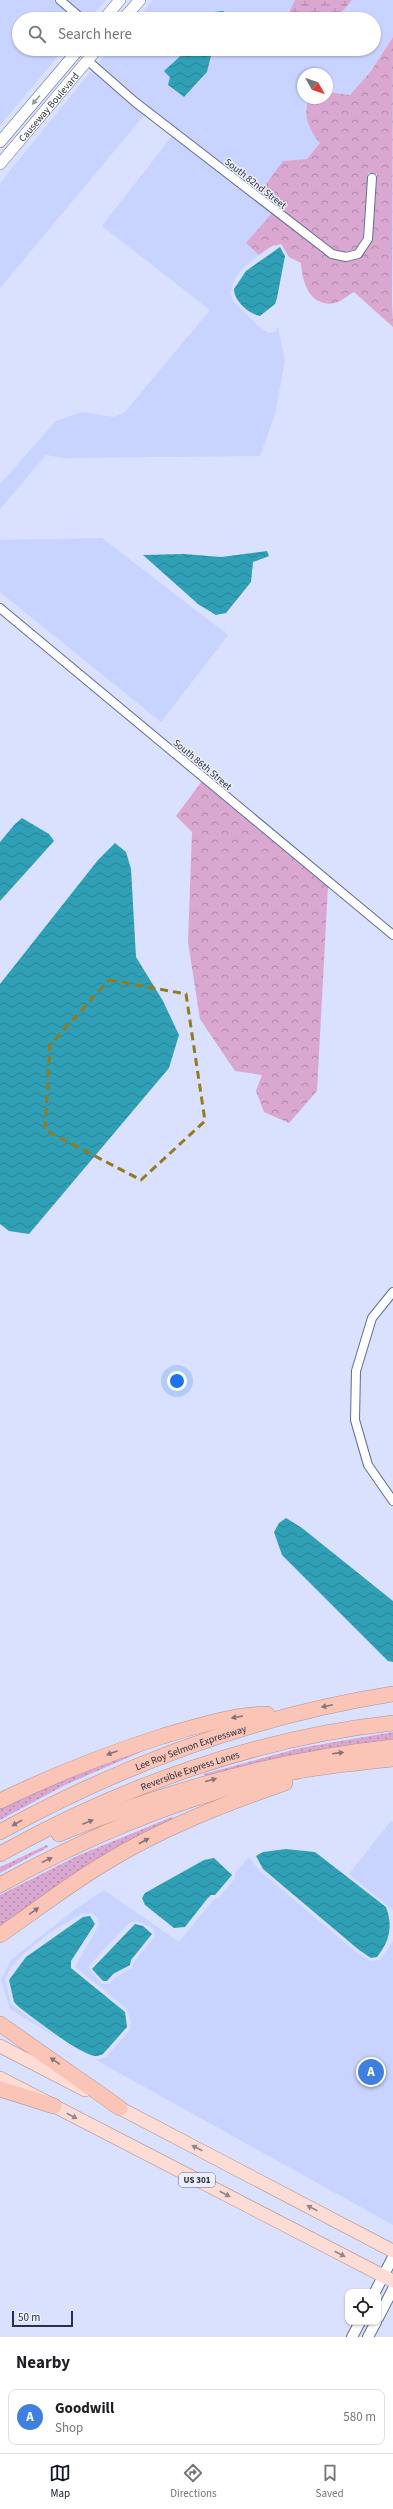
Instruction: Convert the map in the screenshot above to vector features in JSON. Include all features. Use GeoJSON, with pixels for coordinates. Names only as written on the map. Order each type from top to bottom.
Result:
{"type":"FeatureCollection","features":[{"type":"Feature","properties":{"kind":"highway","name":"Lee Roy Selmon Expressway"},"geometry":{"type":"LineString","coordinates":[[0,1832],[73,1794],[152,1760],[199,1742],[290,1714],[364,1698],[393,1694]]}},
{"type":"Feature","properties":{"kind":"highway"},"geometry":{"type":"LineString","coordinates":[[0,1801],[87,1763],[181,1731],[249,1715],[290,1714]]}},
{"type":"Feature","properties":{"kind":"highway","name":"Reversible Express Lanes"},"geometry":{"type":"LineString","coordinates":[[6,1851],[63,1822],[144,1786],[202,1765],[293,1739],[389,1719]]}},
{"type":"Feature","properties":{"kind":"highway"},"geometry":{"type":"LineString","coordinates":[[6,1851],[53,1836],[151,1799],[227,1776],[320,1756],[393,1747]]}},
{"type":"Feature","properties":{"kind":"highway"},"geometry":{"type":"LineString","coordinates":[[0,1885],[81,1844],[167,1808],[272,1777],[393,1759]]}},
{"type":"Feature","properties":{"kind":"highway"},"geometry":{"type":"LineString","coordinates":[[1,1935],[93,1870],[166,1829],[234,1800],[329,1768]]}},
{"type":"Feature","properties":{"kind":"highway"},"geometry":{"type":"LineString","coordinates":[[0,2024],[120,2108]]}},
{"type":"Feature","properties":{"kind":"highway"},"geometry":{"type":"LineString","coordinates":[[0,2089],[54,2106]]}},
{"type":"Feature","properties":{"kind":"main road"},"geometry":{"type":"LineString","coordinates":[[110,12],[120,0]]}},
{"type":"Feature","properties":{"kind":"main road"},"geometry":{"type":"LineString","coordinates":[[129,12],[137,2]]}},
{"type":"Feature","properties":{"kind":"main road","name":"Causeway Boulevard"},"geometry":{"type":"LineString","coordinates":[[0,142],[73,56]]}},
{"type":"Feature","properties":{"kind":"main road"},"geometry":{"type":"LineString","coordinates":[[38,117],[49,96],[81,56]]}},
{"type":"Feature","properties":{"kind":"main road","name":"Causeway Boulevard"},"geometry":{"type":"LineString","coordinates":[[0,164],[91,56]]}},
{"type":"Feature","properties":{"kind":"main road"},"geometry":{"type":"LineString","coordinates":[[0,152],[15,131],[21,117]]}},
{"type":"Feature","properties":{"kind":"main road","name":"US 301"},"geometry":{"type":"LineString","coordinates":[[0,2046],[393,2251]]}},
{"type":"Feature","properties":{"kind":"main road","name":"US 301"},"geometry":{"type":"LineString","coordinates":[[0,2078],[388,2279]]}},
{"type":"Feature","properties":{"kind":"street"},"geometry":{"type":"LineString","coordinates":[[60,0],[74,12]]}},
{"type":"Feature","properties":{"kind":"street","name":"South 82nd Street"},"geometry":{"type":"LineString","coordinates":[[87,60],[136,102],[332,254],[346,257],[358,254],[368,239],[372,178]]}},
{"type":"Feature","properties":{"kind":"street","name":"South 86th Street"},"geometry":{"type":"LineString","coordinates":[[0,608],[393,935]]}},
{"type":"Feature","properties":{"kind":"street"},"geometry":{"type":"LineString","coordinates":[[393,1292],[372,1318],[356,1371],[355,1420],[368,1465],[393,1501]]}},
{"type":"Feature","properties":{"kind":"street"},"geometry":{"type":"LineString","coordinates":[[378,2289],[388,2279],[393,2257]]}},
{"type":"Feature","properties":{"kind":"street"},"geometry":{"type":"LineString","coordinates":[[381,2312],[393,2289]]}},
{"type":"Feature","properties":{"kind":"street"},"geometry":{"type":"LineString","coordinates":[[352,2337],[358,2325]]}},
{"type":"Feature","properties":{"kind":"street"},"geometry":{"type":"LineString","coordinates":[[368,2337],[374,2325]]}},
{"type":"Feature","properties":{"kind":"highlighted area"},"geometry":{"type":"Polygon","coordinates":[[[109,980],[186,994],[205,1121],[141,1180],[45,1130],[50,1045],[109,980]]]}},
{"type":"Feature","properties":{"kind":"shaded area"},"geometry":{"type":"Polygon","coordinates":[[[0,0],[53,0],[67,12],[12,12],[12,56],[58,56],[0,125],[0,0]]]}},
{"type":"Feature","properties":{"kind":"shaded area"},"geometry":{"type":"Polygon","coordinates":[[[66,0],[106,0],[95,12],[81,12],[66,0]]]}},
{"type":"Feature","properties":{"kind":"shaded area"},"geometry":{"type":"Polygon","coordinates":[[[153,0],[295,0],[289,12],[142,12],[153,0]]]}},
{"type":"Feature","properties":{"kind":"shaded area"},"geometry":{"type":"Polygon","coordinates":[[[352,0],[393,0],[393,37],[381,56],[381,12],[342,12],[352,0]]]}},
{"type":"Feature","properties":{"kind":"shaded area"},"geometry":{"type":"Polygon","coordinates":[[[104,56],[182,56],[173,61],[168,73],[170,77],[168,86],[180,95],[196,86],[207,72],[211,56],[381,56],[371,71],[350,95],[333,93],[333,68],[297,68],[297,104],[306,104],[305,107],[308,122],[320,143],[307,159],[283,161],[264,187],[248,178],[245,181],[138,98],[97,64],[104,56]]]}},
{"type":"Feature","properties":{"kind":"shaded area"},"geometry":{"type":"Polygon","coordinates":[[[92,70],[145,114],[0,288],[0,183],[92,70]]]}},
{"type":"Feature","properties":{"kind":"shaded area"},"geometry":{"type":"Polygon","coordinates":[[[172,136],[272,213],[246,243],[259,255],[242,269],[234,280],[230,294],[234,302],[257,325],[269,333],[275,332],[278,327],[285,361],[275,414],[260,456],[64,458],[46,455],[0,509],[0,484],[56,421],[82,412],[114,417],[124,413],[210,310],[102,226],[172,136]]]}},
{"type":"Feature","properties":{"kind":"shaded area"},"geometry":{"type":"Polygon","coordinates":[[[102,538],[228,635],[161,722],[0,592],[0,540],[102,538]]]}},
{"type":"Feature","properties":{"kind":"shaded area"},"geometry":{"type":"Polygon","coordinates":[[[391,1821],[393,1822],[393,1910],[349,1874],[391,1821]]]}},
{"type":"Feature","properties":{"kind":"shaded area"},"geometry":{"type":"Polygon","coordinates":[[[249,1857],[260,1871],[357,1953],[371,1961],[380,1960],[393,1941],[393,2225],[96,2060],[106,2057],[130,2030],[131,2022],[127,2009],[75,1967],[99,1925],[98,1918],[92,1913],[81,1914],[51,1932],[23,1954],[10,1969],[5,1979],[11,2004],[59,2039],[10,2009],[1,1980],[11,1960],[74,1910],[104,1890],[179,1942],[214,1899],[219,1898],[235,1878],[235,1873],[249,1857]],[[136,1921],[129,1923],[88,1967],[102,1984],[109,1984],[116,1977],[132,1968],[134,1962],[155,1936],[153,1928],[136,1921]]]}},
{"type":"Feature","properties":{"kind":"green space"},"geometry":{"type":"Polygon","coordinates":[[[295,0],[352,0],[342,12],[289,12],[295,0]]]}},
{"type":"Feature","properties":{"kind":"green space"},"geometry":{"type":"Polygon","coordinates":[[[393,37],[393,327],[354,292],[335,303],[319,302],[309,292],[303,278],[301,263],[289,257],[281,244],[272,246],[259,255],[246,243],[272,213],[330,257],[345,261],[360,258],[372,240],[377,174],[368,173],[363,237],[355,250],[345,252],[334,250],[245,181],[248,178],[264,187],[283,161],[307,159],[320,143],[308,122],[306,110],[307,104],[333,104],[333,93],[350,95],[371,71],[393,37]]]}},
{"type":"Feature","properties":{"kind":"green space"},"geometry":{"type":"Polygon","coordinates":[[[202,781],[328,886],[317,1091],[289,1123],[264,1112],[256,1091],[262,1075],[235,1071],[200,1019],[188,942],[192,832],[176,816],[202,781]]]}},
{"type":"Feature","properties":{"kind":"green space"},"geometry":{"type":"Polygon","coordinates":[[[393,1732],[393,1741],[265,1762],[205,1776],[204,1774],[300,1748],[393,1732]]]}},
{"type":"Feature","properties":{"kind":"green space"},"geometry":{"type":"Polygon","coordinates":[[[159,1744],[65,1785],[0,1820],[0,1804],[20,1795],[159,1744]]]}},
{"type":"Feature","properties":{"kind":"green space"},"geometry":{"type":"Polygon","coordinates":[[[172,1817],[174,1821],[0,1929],[0,1895],[77,1856],[172,1817]]]}},
{"type":"Feature","properties":{"kind":"green space"},"geometry":{"type":"Polygon","coordinates":[[[47,1845],[48,1847],[0,1873],[0,1867],[47,1845]]]}},
{"type":"Feature","properties":{"kind":"water"},"geometry":{"type":"Polygon","coordinates":[[[180,56],[211,56],[207,72],[184,97],[168,85],[170,77],[164,71],[180,56]]]}},
{"type":"Feature","properties":{"kind":"water"},"geometry":{"type":"Polygon","coordinates":[[[280,247],[285,256],[275,304],[260,316],[256,315],[247,310],[239,302],[234,289],[246,271],[280,247]]]}},
{"type":"Feature","properties":{"kind":"water"},"geometry":{"type":"Polygon","coordinates":[[[267,551],[269,556],[253,562],[251,582],[226,613],[216,615],[198,604],[143,555],[184,554],[221,557],[267,551]]]}},
{"type":"Feature","properties":{"kind":"water"},"geometry":{"type":"Polygon","coordinates":[[[22,818],[49,834],[54,841],[0,901],[0,842],[22,818]]]}},
{"type":"Feature","properties":{"kind":"water"},"geometry":{"type":"Polygon","coordinates":[[[115,843],[126,852],[131,869],[136,957],[163,1001],[179,1035],[169,1068],[29,1234],[9,1231],[0,1224],[0,984],[98,860],[115,843]]]}},
{"type":"Feature","properties":{"kind":"water"},"geometry":{"type":"Polygon","coordinates":[[[286,1518],[302,1528],[393,1601],[393,1662],[388,1661],[282,1555],[274,1532],[279,1523],[286,1518]]]}},
{"type":"Feature","properties":{"kind":"water"},"geometry":{"type":"Polygon","coordinates":[[[286,1849],[315,1852],[386,1907],[390,1927],[389,1933],[385,1945],[377,1957],[371,1958],[359,1950],[263,1869],[256,1856],[263,1852],[286,1849]]]}},
{"type":"Feature","properties":{"kind":"water"},"geometry":{"type":"Polygon","coordinates":[[[214,1858],[232,1875],[215,1895],[211,1895],[207,1899],[185,1927],[174,1928],[145,1905],[142,1898],[145,1893],[204,1860],[214,1858]]]}},
{"type":"Feature","properties":{"kind":"water"},"geometry":{"type":"Polygon","coordinates":[[[90,1916],[95,1924],[71,1961],[71,1968],[125,2012],[127,2027],[103,2054],[98,2056],[92,2056],[64,2040],[20,2008],[14,2002],[9,1980],[26,1957],[83,1917],[90,1916]]]}},
{"type":"Feature","properties":{"kind":"water"},"geometry":{"type":"Polygon","coordinates":[[[135,1924],[143,1926],[152,1934],[131,1960],[130,1965],[113,1974],[107,1981],[103,1981],[92,1969],[135,1924]]]}},
{"type":"Feature","properties":{"kind":"place","name":"Goodwill"},"geometry":{"type":"Point","coordinates":[371,2072]}}]}
